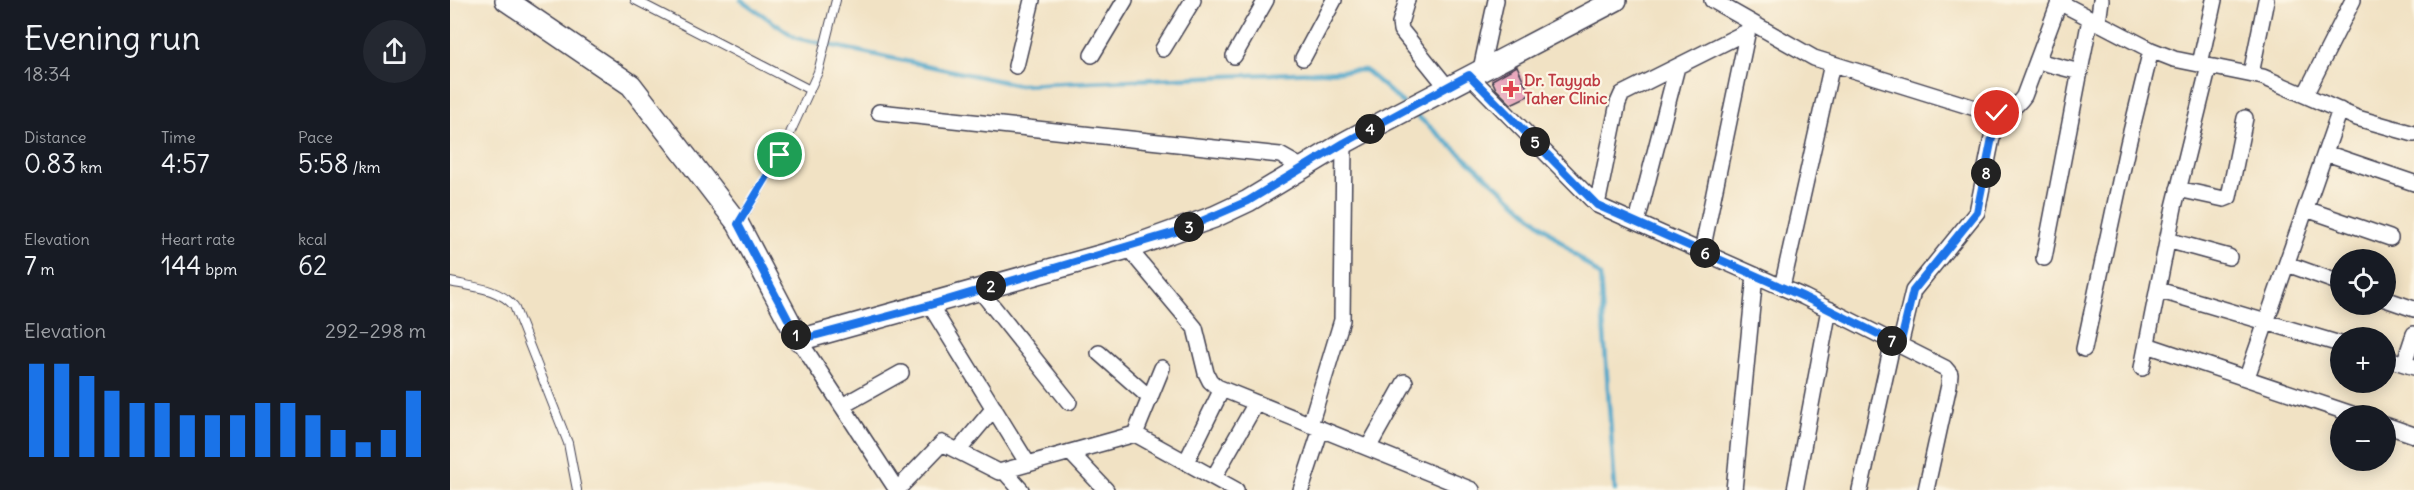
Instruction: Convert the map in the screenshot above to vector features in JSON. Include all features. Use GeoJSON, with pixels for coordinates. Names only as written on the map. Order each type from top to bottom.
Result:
{"type":"FeatureCollection","features":[{"type":"Feature","properties":{"kind":"street"},"geometry":{"type":"LineString","coordinates":[[506,0],[631,85],[738,224],[799,340],[897,490],[942,443],[999,472],[1135,434],[1236,490]]}},
{"type":"Feature","properties":{"kind":"street"},"geometry":{"type":"LineString","coordinates":[[1016,66],[1032,0]]}},
{"type":"Feature","properties":{"kind":"street"},"geometry":{"type":"LineString","coordinates":[[1092,56],[1125,0]]}},
{"type":"Feature","properties":{"kind":"street"},"geometry":{"type":"LineString","coordinates":[[1163,49],[1193,0]]}},
{"type":"Feature","properties":{"kind":"street"},"geometry":{"type":"LineString","coordinates":[[1234,56],[1266,0]]}},
{"type":"Feature","properties":{"kind":"street"},"geometry":{"type":"LineString","coordinates":[[1303,58],[1335,0]]}},
{"type":"Feature","properties":{"kind":"street"},"geometry":{"type":"LineString","coordinates":[[1407,0],[1400,23],[1401,30],[1438,92]]}},
{"type":"Feature","properties":{"kind":"street"},"geometry":{"type":"LineString","coordinates":[[1475,72],[1496,0]]}},
{"type":"Feature","properties":{"kind":"street"},"geometry":{"type":"LineString","coordinates":[[799,340],[1128,248],[1223,213],[1248,201],[1344,143],[1438,92],[1616,0]]}},
{"type":"Feature","properties":{"kind":"street"},"geometry":{"type":"LineString","coordinates":[[1712,0],[1749,26],[1814,58],[1991,113],[2004,112],[2016,107],[2024,96],[2060,1],[2151,50],[2174,58],[2264,77],[2364,120],[2414,134]]}},
{"type":"Feature","properties":{"kind":"street"},"geometry":{"type":"LineString","coordinates":[[2044,258],[2080,72],[2101,0]]}},
{"type":"Feature","properties":{"kind":"street"},"geometry":{"type":"LineString","coordinates":[[2142,368],[2204,65],[2214,0]]}},
{"type":"Feature","properties":{"kind":"street"},"geometry":{"type":"LineString","coordinates":[[2251,74],[2266,0]]}},
{"type":"Feature","properties":{"kind":"street"},"geometry":{"type":"LineString","coordinates":[[2305,95],[2353,0]]}},
{"type":"Feature","properties":{"kind":"street"},"geometry":{"type":"LineString","coordinates":[[1597,205],[1619,98],[1622,94],[1677,67],[1749,26]]}},
{"type":"Feature","properties":{"kind":"street"},"geometry":{"type":"LineString","coordinates":[[1702,251],[1749,26]]}},
{"type":"Feature","properties":{"kind":"street"},"geometry":{"type":"LineString","coordinates":[[2084,349],[2128,144],[2151,50]]}},
{"type":"Feature","properties":{"kind":"street"},"geometry":{"type":"LineString","coordinates":[[2037,61],[2080,72]]}},
{"type":"Feature","properties":{"kind":"street"},"geometry":{"type":"LineString","coordinates":[[1782,287],[1832,64]]}},
{"type":"Feature","properties":{"kind":"street"},"geometry":{"type":"LineString","coordinates":[[1637,222],[1677,67]]}},
{"type":"Feature","properties":{"kind":"street"},"geometry":{"type":"LineString","coordinates":[[1475,72],[1597,205],[1829,309],[1945,368],[1950,374],[1926,490]]}},
{"type":"Feature","properties":{"kind":"street"},"geometry":{"type":"LineString","coordinates":[[2247,377],[2340,110]]}},
{"type":"Feature","properties":{"kind":"street"},"geometry":{"type":"LineString","coordinates":[[879,112],[1280,155],[1303,168]]}},
{"type":"Feature","properties":{"kind":"street"},"geometry":{"type":"LineString","coordinates":[[1860,490],[1896,343],[1913,291],[1977,212],[1997,113]]}},
{"type":"Feature","properties":{"kind":"street"},"geometry":{"type":"LineString","coordinates":[[2178,189],[2224,199],[2229,197],[2245,118]]}},
{"type":"Feature","properties":{"kind":"street"},"geometry":{"type":"LineString","coordinates":[[1301,490],[1342,320],[1344,143]]}},
{"type":"Feature","properties":{"kind":"street"},"geometry":{"type":"LineString","coordinates":[[2326,153],[2414,183]]}},
{"type":"Feature","properties":{"kind":"street"},"geometry":{"type":"LineString","coordinates":[[2306,209],[2390,238]]}},
{"type":"Feature","properties":{"kind":"street"},"geometry":{"type":"LineString","coordinates":[[2167,240],[2229,257]]}},
{"type":"Feature","properties":{"kind":"street"},"geometry":{"type":"LineString","coordinates":[[1128,248],[1195,328],[1210,381],[1222,389],[1472,490]]}},
{"type":"Feature","properties":{"kind":"street"},"geometry":{"type":"LineString","coordinates":[[2287,264],[2330,279]]}},
{"type":"Feature","properties":{"kind":"street"},"geometry":{"type":"LineString","coordinates":[[1734,490],[1755,275]]}},
{"type":"Feature","properties":{"kind":"street"},"geometry":{"type":"LineString","coordinates":[[979,289],[1069,402]]}},
{"type":"Feature","properties":{"kind":"street"},"geometry":{"type":"LineString","coordinates":[[2158,290],[2330,341]]}},
{"type":"Feature","properties":{"kind":"street"},"geometry":{"type":"LineString","coordinates":[[2396,303],[2414,309]]}},
{"type":"Feature","properties":{"kind":"street"},"geometry":{"type":"LineString","coordinates":[[930,305],[1028,464]]}},
{"type":"Feature","properties":{"kind":"street"},"geometry":{"type":"LineString","coordinates":[[1795,490],[1829,309]]}},
{"type":"Feature","properties":{"kind":"street"},"geometry":{"type":"LineString","coordinates":[[2409,365],[2414,334]]}},
{"type":"Feature","properties":{"kind":"street"},"geometry":{"type":"LineString","coordinates":[[2147,345],[2330,406]]}},
{"type":"Feature","properties":{"kind":"street"},"geometry":{"type":"LineString","coordinates":[[1099,353],[1150,398]]}},
{"type":"Feature","properties":{"kind":"street"},"geometry":{"type":"LineString","coordinates":[[1135,434],[1162,368]]}},
{"type":"Feature","properties":{"kind":"street"},"geometry":{"type":"LineString","coordinates":[[842,406],[901,373]]}},
{"type":"Feature","properties":{"kind":"street"},"geometry":{"type":"LineString","coordinates":[[1368,448],[1405,382]]}},
{"type":"Feature","properties":{"kind":"street"},"geometry":{"type":"LineString","coordinates":[[1186,462],[1222,389]]}},
{"type":"Feature","properties":{"kind":"street"},"geometry":{"type":"LineString","coordinates":[[1214,477],[1256,403]]}},
{"type":"Feature","properties":{"kind":"street"},"geometry":{"type":"LineString","coordinates":[[958,452],[994,408]]}},
{"type":"Feature","properties":{"kind":"street"},"geometry":{"type":"LineString","coordinates":[[2396,429],[2414,435]]}},
{"type":"Feature","properties":{"kind":"street"},"geometry":{"type":"LineString","coordinates":[[1070,452],[1106,490]]}},
{"type":"Feature","properties":{"kind":"street"},"geometry":{"type":"LineString","coordinates":[[1004,471],[1021,490]]}},
{"type":"Feature","properties":{"kind":"lane"},"geometry":{"type":"LineString","coordinates":[[635,0],[810,90]]}},
{"type":"Feature","properties":{"kind":"lane"},"geometry":{"type":"LineString","coordinates":[[738,224],[780,155],[818,72],[829,36],[836,0]]}},
{"type":"Feature","properties":{"kind":"lane"},"geometry":{"type":"LineString","coordinates":[[450,282],[497,292],[507,297],[514,306],[568,443],[577,490]]}},
{"type":"Feature","properties":{"kind":"building"},"geometry":{"type":"Polygon","coordinates":[[[1517,66],[1530,95],[1511,104],[1496,89],[1492,80],[1517,66]]]}},
{"type":"Feature","properties":{"kind":"waterway"},"geometry":{"type":"LineString","coordinates":[[741,0],[796,38],[1019,85],[1365,70],[1403,103]]}},
{"type":"Feature","properties":{"kind":"waterway"},"geometry":{"type":"LineString","coordinates":[[1414,113],[1600,276],[1615,490]]}},
{"type":"Feature","properties":{"kind":"place","name":"Dr. Tayyab Taher Clinic"},"geometry":{"type":"Point","coordinates":[1511,89]}},
{"type":"Feature","properties":{"kind":"route"},"geometry":{"type":"LineString","coordinates":[[780,155],[738,224],[799,340],[930,305],[1179,231],[1248,201],[1344,143],[1469,75],[1597,205],[1804,297],[1900,345],[1913,291],[1977,212],[1997,113]]}}]}
